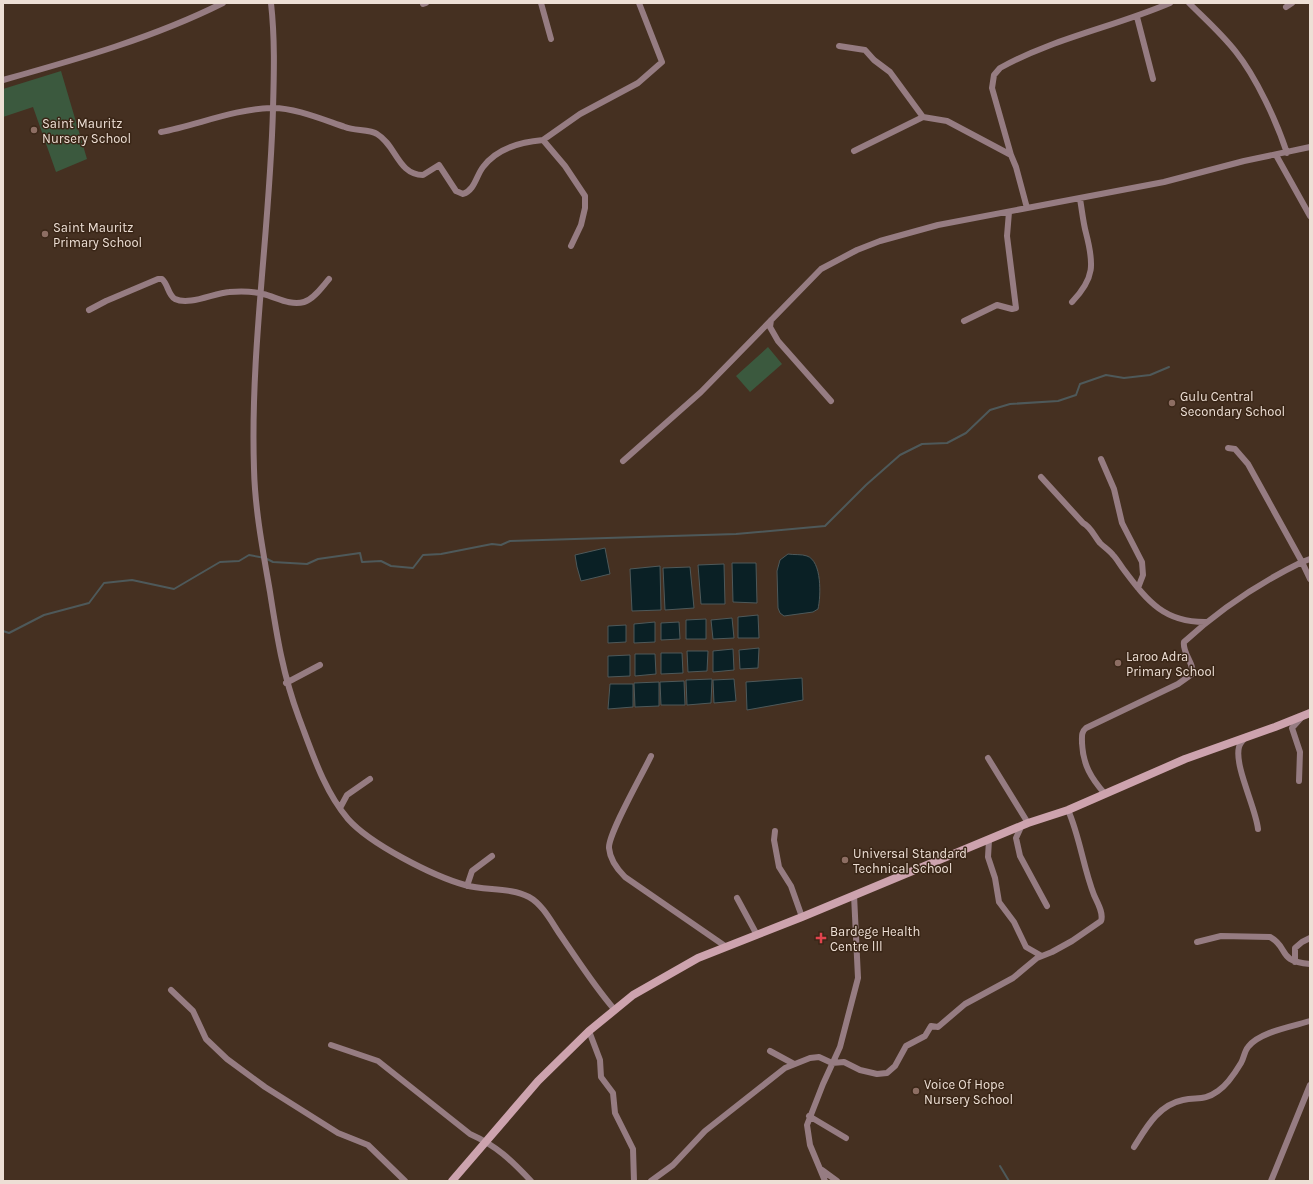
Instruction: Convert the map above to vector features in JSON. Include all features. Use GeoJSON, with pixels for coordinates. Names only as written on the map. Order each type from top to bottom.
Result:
{"type":"FeatureCollection","features":[{"type":"Feature","properties":{"kind":"street"},"geometry":{"type":"LineString","coordinates":[[3,80],[64,63],[130,41],[183,21],[223,3]]}},
{"type":"Feature","properties":{"kind":"street"},"geometry":{"type":"LineString","coordinates":[[271,3],[275,60],[254,409],[254,482],[262,547],[286,683],[323,777],[340,808],[365,835],[403,858],[467,886],[509,891],[531,898],[552,922],[603,996],[614,1009]]}},
{"type":"Feature","properties":{"kind":"street"},"geometry":{"type":"LineString","coordinates":[[541,3],[551,39]]}},
{"type":"Feature","properties":{"kind":"street"},"geometry":{"type":"LineString","coordinates":[[161,132],[252,110],[273,108],[314,116],[347,128],[377,134],[392,149],[406,169],[413,173],[423,175],[439,165],[456,191],[463,194],[469,190],[482,168],[497,153],[515,145],[543,140],[580,114],[638,83],[662,62],[639,3]]}},
{"type":"Feature","properties":{"kind":"street"},"geometry":{"type":"LineString","coordinates":[[1027,208],[992,88],[994,75],[1000,68],[1049,44],[1137,17],[1170,3]]}},
{"type":"Feature","properties":{"kind":"street"},"geometry":{"type":"LineString","coordinates":[[1189,3],[1226,40],[1246,65],[1287,153]]}},
{"type":"Feature","properties":{"kind":"street"},"geometry":{"type":"LineString","coordinates":[[1137,17],[1153,79]]}},
{"type":"Feature","properties":{"kind":"street"},"geometry":{"type":"LineString","coordinates":[[839,46],[865,50],[874,60],[890,72],[923,117]]}},
{"type":"Feature","properties":{"kind":"street"},"geometry":{"type":"LineString","coordinates":[[854,151],[923,117],[947,121],[1011,155]]}},
{"type":"Feature","properties":{"kind":"street"},"geometry":{"type":"LineString","coordinates":[[543,140],[565,166],[585,196],[585,208],[581,224],[572,246]]}},
{"type":"Feature","properties":{"kind":"street"},"geometry":{"type":"LineString","coordinates":[[623,461],[701,392],[771,320],[787,301],[821,269],[857,250],[904,234],[1027,208],[1170,181],[1244,161],[1310,147]]}},
{"type":"Feature","properties":{"kind":"street"},"geometry":{"type":"LineString","coordinates":[[1276,155],[1310,216]]}},
{"type":"Feature","properties":{"kind":"street"},"geometry":{"type":"LineString","coordinates":[[1072,302],[1088,283],[1092,267],[1091,254],[1085,232],[1080,199]]}},
{"type":"Feature","properties":{"kind":"street"},"geometry":{"type":"LineString","coordinates":[[964,320],[997,305],[1012,309],[1016,308],[1007,236],[1009,212]]}},
{"type":"Feature","properties":{"kind":"street"},"geometry":{"type":"LineString","coordinates":[[89,310],[106,301],[158,279],[162,279],[171,296],[180,300],[199,299],[210,295],[228,292],[262,293],[280,300],[303,302],[318,291],[329,279]]}},
{"type":"Feature","properties":{"kind":"street"},"geometry":{"type":"LineString","coordinates":[[771,320],[772,331],[778,341],[831,402]]}},
{"type":"Feature","properties":{"kind":"street"},"geometry":{"type":"LineString","coordinates":[[1228,448],[1235,450],[1248,464],[1310,579]]}},
{"type":"Feature","properties":{"kind":"street"},"geometry":{"type":"LineString","coordinates":[[1101,459],[1114,489],[1122,523],[1142,562],[1143,575],[1138,588]]}},
{"type":"Feature","properties":{"kind":"street"},"geometry":{"type":"LineString","coordinates":[[1041,477],[1082,523],[1089,526],[1094,535],[1106,550],[1112,553],[1138,588],[1162,612],[1186,621],[1207,622]]}},
{"type":"Feature","properties":{"kind":"street"},"geometry":{"type":"LineString","coordinates":[[1104,794],[1091,778],[1084,763],[1082,731],[1128,706],[1178,684],[1192,674],[1193,670],[1185,650],[1184,642],[1207,622],[1276,575],[1310,559]]}},
{"type":"Feature","properties":{"kind":"street"},"geometry":{"type":"LineString","coordinates":[[286,683],[320,665]]}},
{"type":"Feature","properties":{"kind":"street"},"geometry":{"type":"LineString","coordinates":[[452,1181],[553,1065],[589,1031],[633,995],[698,958],[725,946],[802,918],[1024,825],[1068,810],[1185,759],[1307,714]]}},
{"type":"Feature","properties":{"kind":"street"},"geometry":{"type":"LineString","coordinates":[[1299,781],[1300,752],[1292,728],[1307,714]]}},
{"type":"Feature","properties":{"kind":"street"},"geometry":{"type":"LineString","coordinates":[[1246,737],[1239,745],[1238,755],[1250,802],[1257,818],[1258,829]]}},
{"type":"Feature","properties":{"kind":"street"},"geometry":{"type":"LineString","coordinates":[[651,756],[614,832],[609,846],[610,854],[618,870],[626,877],[725,946]]}},
{"type":"Feature","properties":{"kind":"street"},"geometry":{"type":"LineString","coordinates":[[988,758],[1024,825]]}},
{"type":"Feature","properties":{"kind":"street"},"geometry":{"type":"LineString","coordinates":[[340,808],[347,795],[370,779]]}},
{"type":"Feature","properties":{"kind":"street"},"geometry":{"type":"LineString","coordinates":[[651,1181],[673,1165],[705,1131],[750,1097],[774,1076],[794,1064],[810,1058],[819,1057],[832,1063],[842,1062],[860,1070],[882,1075],[887,1073],[895,1066],[906,1046],[925,1036],[931,1026],[938,1026],[965,1004],[1013,978],[1040,955],[1052,952],[1072,941],[1102,918],[1088,877],[1074,824],[1068,810]]}},
{"type":"Feature","properties":{"kind":"street"},"geometry":{"type":"LineString","coordinates":[[1024,825],[1016,838],[1020,856],[1047,906]]}},
{"type":"Feature","properties":{"kind":"street"},"geometry":{"type":"LineString","coordinates":[[775,831],[774,840],[779,867],[791,886],[802,918]]}},
{"type":"Feature","properties":{"kind":"street"},"geometry":{"type":"LineString","coordinates":[[989,840],[988,857],[995,878],[999,902],[1014,922],[1026,947],[1040,955]]}},
{"type":"Feature","properties":{"kind":"street"},"geometry":{"type":"LineString","coordinates":[[467,886],[472,871],[492,856]]}},
{"type":"Feature","properties":{"kind":"street"},"geometry":{"type":"LineString","coordinates":[[825,1181],[822,1170],[813,1156],[807,1134],[809,1116],[840,1047],[858,978],[854,895]]}},
{"type":"Feature","properties":{"kind":"street"},"geometry":{"type":"LineString","coordinates":[[737,898],[757,935]]}},
{"type":"Feature","properties":{"kind":"street"},"geometry":{"type":"LineString","coordinates":[[1197,942],[1221,936],[1270,937],[1279,944],[1285,956],[1295,962],[1310,964]]}},
{"type":"Feature","properties":{"kind":"street"},"geometry":{"type":"LineString","coordinates":[[1295,962],[1295,948],[1310,938]]}},
{"type":"Feature","properties":{"kind":"street"},"geometry":{"type":"LineString","coordinates":[[171,990],[193,1011],[206,1039],[227,1059],[276,1094],[338,1133],[368,1145],[405,1181]]}},
{"type":"Feature","properties":{"kind":"street"},"geometry":{"type":"LineString","coordinates":[[1134,1147],[1145,1128],[1165,1107],[1184,1100],[1204,1099],[1222,1088],[1241,1063],[1245,1052],[1251,1044],[1283,1029],[1310,1021]]}},
{"type":"Feature","properties":{"kind":"street"},"geometry":{"type":"LineString","coordinates":[[589,1031],[600,1060],[601,1077],[613,1093],[615,1113],[633,1149],[634,1181]]}},
{"type":"Feature","properties":{"kind":"street"},"geometry":{"type":"LineString","coordinates":[[331,1045],[378,1061],[470,1134],[486,1141],[506,1156],[531,1181]]}},
{"type":"Feature","properties":{"kind":"street"},"geometry":{"type":"LineString","coordinates":[[770,1051],[794,1064]]}},
{"type":"Feature","properties":{"kind":"street"},"geometry":{"type":"LineString","coordinates":[[1271,1181],[1310,1085]]}},
{"type":"Feature","properties":{"kind":"street"},"geometry":{"type":"LineString","coordinates":[[809,1116],[846,1138]]}},
{"type":"Feature","properties":{"kind":"street"},"geometry":{"type":"LineString","coordinates":[[822,1170],[837,1181]]}},
{"type":"Feature","properties":{"kind":"green space"},"geometry":{"type":"Polygon","coordinates":[[[61,71],[87,159],[56,172],[33,107],[3,117],[3,89],[61,71]]]}},
{"type":"Feature","properties":{"kind":"green space"},"geometry":{"type":"Polygon","coordinates":[[[768,347],[782,364],[750,392],[736,376],[768,347]]]}},
{"type":"Feature","properties":{"kind":"water"},"geometry":{"type":"Polygon","coordinates":[[[605,548],[610,574],[581,581],[575,555],[605,548]]]}},
{"type":"Feature","properties":{"kind":"water"},"geometry":{"type":"Polygon","coordinates":[[[788,554],[807,556],[812,559],[815,565],[818,572],[820,596],[818,609],[813,612],[784,616],[780,613],[778,608],[777,571],[780,560],[788,554]]]}},
{"type":"Feature","properties":{"kind":"water"},"geometry":{"type":"Polygon","coordinates":[[[732,563],[756,563],[757,603],[733,602],[732,563]]]}},
{"type":"Feature","properties":{"kind":"water"},"geometry":{"type":"Polygon","coordinates":[[[724,564],[725,604],[701,604],[698,565],[724,564]]]}},
{"type":"Feature","properties":{"kind":"water"},"geometry":{"type":"Polygon","coordinates":[[[660,566],[661,610],[632,611],[630,569],[660,566]]]}},
{"type":"Feature","properties":{"kind":"water"},"geometry":{"type":"Polygon","coordinates":[[[690,567],[694,608],[665,610],[663,568],[690,567]]]}},
{"type":"Feature","properties":{"kind":"water"},"geometry":{"type":"Polygon","coordinates":[[[758,615],[759,638],[738,638],[738,617],[758,615]]]}},
{"type":"Feature","properties":{"kind":"water"},"geometry":{"type":"Polygon","coordinates":[[[732,618],[734,638],[713,639],[711,620],[732,618]]]}},
{"type":"Feature","properties":{"kind":"water"},"geometry":{"type":"Polygon","coordinates":[[[706,619],[706,639],[686,639],[686,620],[706,619]]]}},
{"type":"Feature","properties":{"kind":"water"},"geometry":{"type":"Polygon","coordinates":[[[655,622],[655,642],[634,643],[634,624],[655,622]]]}},
{"type":"Feature","properties":{"kind":"water"},"geometry":{"type":"Polygon","coordinates":[[[679,622],[680,639],[661,640],[661,623],[679,622]]]}},
{"type":"Feature","properties":{"kind":"water"},"geometry":{"type":"Polygon","coordinates":[[[626,625],[626,642],[608,643],[608,626],[626,625]]]}},
{"type":"Feature","properties":{"kind":"water"},"geometry":{"type":"Polygon","coordinates":[[[759,648],[758,668],[740,669],[739,650],[759,648]]]}},
{"type":"Feature","properties":{"kind":"water"},"geometry":{"type":"Polygon","coordinates":[[[733,649],[734,670],[713,672],[713,651],[733,649]]]}},
{"type":"Feature","properties":{"kind":"water"},"geometry":{"type":"Polygon","coordinates":[[[687,651],[708,651],[707,671],[688,672],[687,651]]]}},
{"type":"Feature","properties":{"kind":"water"},"geometry":{"type":"Polygon","coordinates":[[[661,653],[682,653],[683,673],[661,674],[661,653]]]}},
{"type":"Feature","properties":{"kind":"water"},"geometry":{"type":"Polygon","coordinates":[[[635,654],[655,654],[656,674],[635,676],[635,654]]]}},
{"type":"Feature","properties":{"kind":"water"},"geometry":{"type":"Polygon","coordinates":[[[630,655],[630,676],[608,677],[608,656],[630,655]]]}},
{"type":"Feature","properties":{"kind":"water"},"geometry":{"type":"Polygon","coordinates":[[[802,678],[803,700],[747,710],[746,682],[802,678]]]}},
{"type":"Feature","properties":{"kind":"water"},"geometry":{"type":"Polygon","coordinates":[[[712,679],[711,703],[687,705],[686,680],[712,679]]]}},
{"type":"Feature","properties":{"kind":"water"},"geometry":{"type":"Polygon","coordinates":[[[734,679],[736,701],[714,703],[713,680],[734,679]]]}},
{"type":"Feature","properties":{"kind":"water"},"geometry":{"type":"Polygon","coordinates":[[[684,681],[685,705],[661,705],[660,682],[684,681]]]}},
{"type":"Feature","properties":{"kind":"water"},"geometry":{"type":"Polygon","coordinates":[[[659,682],[659,706],[635,707],[634,683],[659,682]]]}},
{"type":"Feature","properties":{"kind":"water"},"geometry":{"type":"Polygon","coordinates":[[[610,684],[633,684],[633,707],[608,709],[610,684]]]}},
{"type":"Feature","properties":{"kind":"waterway"},"geometry":{"type":"LineString","coordinates":[[3,631],[9,633],[44,615],[89,603],[104,583],[132,580],[174,589],[220,562],[239,561],[249,555],[265,558],[273,562],[307,564],[318,559],[360,553],[362,562],[381,561],[391,566],[413,568],[423,555],[441,554],[492,544],[501,545],[510,541],[736,534],[825,526],[866,485],[900,455],[922,444],[947,443],[966,433],[990,410],[1010,404],[1058,401],[1076,395],[1080,384],[1106,375],[1124,378],[1150,375],[1169,367]]}},
{"type":"Feature","properties":{"kind":"waterway"},"geometry":{"type":"LineString","coordinates":[[1000,1166],[1009,1181]]}},
{"type":"Feature","properties":{"kind":"place","name":"Saint Mauritz Nursery School"},"geometry":{"type":"Point","coordinates":[34,130]}},
{"type":"Feature","properties":{"kind":"place","name":"Saint Mauritz Primary School"},"geometry":{"type":"Point","coordinates":[45,234]}},
{"type":"Feature","properties":{"kind":"place","name":"Gulu Central Secondary School"},"geometry":{"type":"Point","coordinates":[1172,403]}},
{"type":"Feature","properties":{"kind":"place","name":"Laroo Adra Primary School"},"geometry":{"type":"Point","coordinates":[1118,663]}},
{"type":"Feature","properties":{"kind":"place","name":"Universal Standard Technical School"},"geometry":{"type":"Point","coordinates":[845,860]}},
{"type":"Feature","properties":{"kind":"place","name":"Bardege Health Centre lll"},"geometry":{"type":"Point","coordinates":[821,938]}},
{"type":"Feature","properties":{"kind":"place","name":"Voice Of Hope Nursery School"},"geometry":{"type":"Point","coordinates":[916,1091]}}]}
